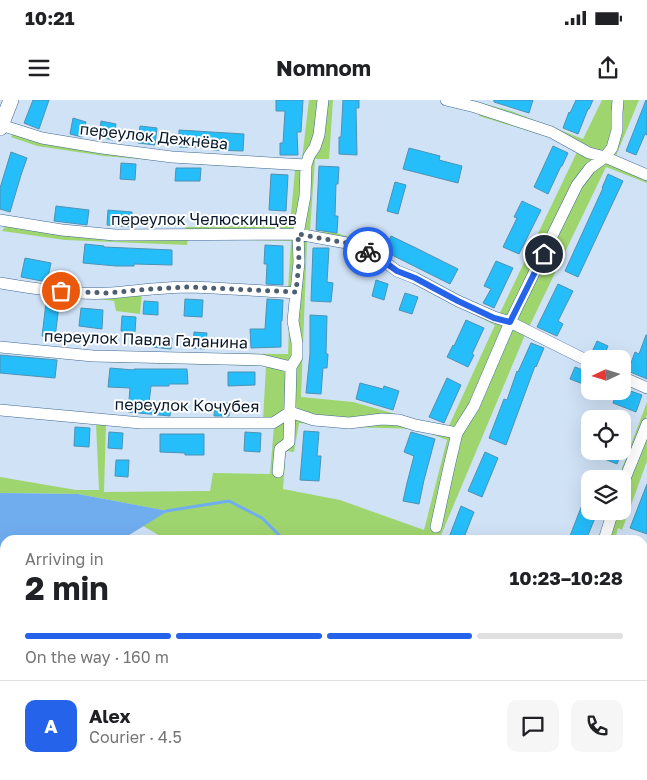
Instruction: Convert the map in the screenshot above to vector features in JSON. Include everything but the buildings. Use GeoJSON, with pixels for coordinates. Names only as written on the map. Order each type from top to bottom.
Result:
{"type":"FeatureCollection","features":[{"type":"Feature","properties":{"kind":"main road"},"geometry":{"type":"LineString","coordinates":[[1,126],[11,100]]}},
{"type":"Feature","properties":{"kind":"street"},"geometry":{"type":"LineString","coordinates":[[278,472],[280,450],[289,442],[291,367],[297,357],[297,343],[293,321],[299,262],[298,234],[305,196],[306,165],[319,135],[323,100]]}},
{"type":"Feature","properties":{"kind":"street"},"geometry":{"type":"LineString","coordinates":[[446,100],[475,107],[551,132],[589,153],[606,157],[647,176]]}},
{"type":"Feature","properties":{"kind":"street"},"geometry":{"type":"LineString","coordinates":[[436,527],[457,433],[474,406],[510,322],[577,185],[590,168],[606,157],[612,148],[617,130],[618,100]]}},
{"type":"Feature","properties":{"kind":"street","name":"переулок Дежнёва"},"geometry":{"type":"LineString","coordinates":[[1,126],[42,138],[172,157],[306,165]]}},
{"type":"Feature","properties":{"kind":"street","name":"переулок Челюскинцев"},"geometry":{"type":"LineString","coordinates":[[0,220],[62,230],[115,235],[298,234],[352,244],[382,260],[397,271],[415,278],[494,318],[510,322],[581,358]]}},
{"type":"Feature","properties":{"kind":"street"},"geometry":{"type":"LineString","coordinates":[[0,283],[30,288],[108,293],[189,287],[296,292]]}},
{"type":"Feature","properties":{"kind":"street","name":"переулок Павла Галанина"},"geometry":{"type":"LineString","coordinates":[[0,347],[93,356],[262,360],[291,367]]}},
{"type":"Feature","properties":{"kind":"street"},"geometry":{"type":"LineString","coordinates":[[631,381],[647,388]]}},
{"type":"Feature","properties":{"kind":"street","name":"переулок Кочубея"},"geometry":{"type":"LineString","coordinates":[[0,410],[141,423],[273,422],[290,412]]}},
{"type":"Feature","properties":{"kind":"street"},"geometry":{"type":"LineString","coordinates":[[290,412],[314,420],[349,423],[382,419],[399,420],[457,433]]}},
{"type":"Feature","properties":{"kind":"street"},"geometry":{"type":"LineString","coordinates":[[628,470],[647,424]]}},
{"type":"Feature","properties":{"kind":"street"},"geometry":{"type":"LineString","coordinates":[[606,535],[610,520]]}},
{"type":"Feature","properties":{"kind":"green space"},"geometry":{"type":"Polygon","coordinates":[[[309,100],[320,100],[316,134],[305,162],[177,154],[302,159],[309,100]]]}},
{"type":"Feature","properties":{"kind":"green space"},"geometry":{"type":"Polygon","coordinates":[[[326,100],[333,100],[329,159],[315,159],[310,231],[337,233],[382,249],[380,253],[301,232],[308,171],[326,100]]]}},
{"type":"Feature","properties":{"kind":"green space"},"geometry":{"type":"Polygon","coordinates":[[[455,100],[471,100],[511,111],[583,139],[602,100],[615,100],[614,130],[603,154],[455,100]]]}},
{"type":"Feature","properties":{"kind":"green space"},"geometry":{"type":"Polygon","coordinates":[[[621,100],[639,100],[616,156],[610,156],[621,100]]]}},
{"type":"Feature","properties":{"kind":"green space"},"geometry":{"type":"Polygon","coordinates":[[[481,113],[550,135],[600,158],[589,166],[509,316],[499,315],[577,152],[551,138],[479,116],[481,113]]]}},
{"type":"Feature","properties":{"kind":"green space"},"geometry":{"type":"Polygon","coordinates":[[[14,131],[42,141],[303,167],[296,231],[187,231],[185,227],[290,225],[295,170],[104,156],[37,146],[11,137],[14,131]]]}},
{"type":"Feature","properties":{"kind":"green space"},"geometry":{"type":"Polygon","coordinates":[[[606,160],[647,178],[647,183],[606,167],[529,327],[515,322],[579,186],[606,160]]]}},
{"type":"Feature","properties":{"kind":"green space"},"geometry":{"type":"Polygon","coordinates":[[[6,225],[296,238],[293,289],[288,289],[291,241],[188,239],[187,245],[65,240],[2,231],[6,225]]]}},
{"type":"Feature","properties":{"kind":"green space"},"geometry":{"type":"Polygon","coordinates":[[[304,240],[307,241],[301,397],[353,402],[399,415],[349,418],[315,415],[298,410],[294,403],[296,321],[304,240]]]}},
{"type":"Feature","properties":{"kind":"green space"},"geometry":{"type":"Polygon","coordinates":[[[142,292],[140,314],[116,311],[114,301],[68,295],[142,292]]]}},
{"type":"Feature","properties":{"kind":"green space"},"geometry":{"type":"Polygon","coordinates":[[[294,295],[294,356],[289,364],[118,353],[288,354],[290,296],[294,295]]]}},
{"type":"Feature","properties":{"kind":"green space"},"geometry":{"type":"Polygon","coordinates":[[[467,311],[501,324],[503,329],[471,404],[456,428],[448,428],[495,325],[467,311]]]}},
{"type":"Feature","properties":{"kind":"green space"},"geometry":{"type":"Polygon","coordinates":[[[511,328],[525,335],[441,535],[159,535],[143,526],[167,511],[78,494],[0,493],[0,477],[76,490],[99,490],[96,424],[106,425],[104,492],[210,491],[213,473],[270,474],[274,426],[287,417],[284,451],[294,416],[311,424],[299,423],[294,452],[286,451],[283,489],[340,500],[424,530],[447,440],[418,429],[348,427],[381,423],[461,434],[511,328]]]}},
{"type":"Feature","properties":{"kind":"green space"},"geometry":{"type":"Polygon","coordinates":[[[83,360],[262,363],[277,367],[285,374],[288,382],[287,399],[280,413],[263,420],[266,366],[83,360]]]}},
{"type":"Feature","properties":{"kind":"green space"},"geometry":{"type":"Polygon","coordinates":[[[647,402],[647,415],[631,456],[631,444],[647,402]]]}},
{"type":"Feature","properties":{"kind":"green space"},"geometry":{"type":"Polygon","coordinates":[[[647,432],[647,461],[631,505],[631,473],[647,432]]]}},
{"type":"Feature","properties":{"kind":"green space"},"geometry":{"type":"Polygon","coordinates":[[[625,460],[629,460],[626,470],[621,470],[625,460]]]}},
{"type":"Feature","properties":{"kind":"green space"},"geometry":{"type":"Polygon","coordinates":[[[613,520],[626,520],[622,530],[618,528],[616,535],[608,535],[613,520]]]}},
{"type":"Feature","properties":{"kind":"water"},"geometry":{"type":"Polygon","coordinates":[[[0,493],[78,494],[168,511],[129,535],[0,535],[0,493]]]}},
{"type":"Feature","properties":{"kind":"waterway"},"geometry":{"type":"LineString","coordinates":[[166,511],[229,501],[262,518],[279,535]]}},
{"type":"Feature","properties":{"kind":"way so far"},"geometry":{"type":"LineString","coordinates":[[61,291],[108,293],[189,287],[296,292],[300,244],[298,234],[352,244],[368,252]]}},
{"type":"Feature","properties":{"kind":"route"},"geometry":{"type":"LineString","coordinates":[[368,252],[397,271],[415,278],[494,318],[510,322],[544,254]]}}]}
